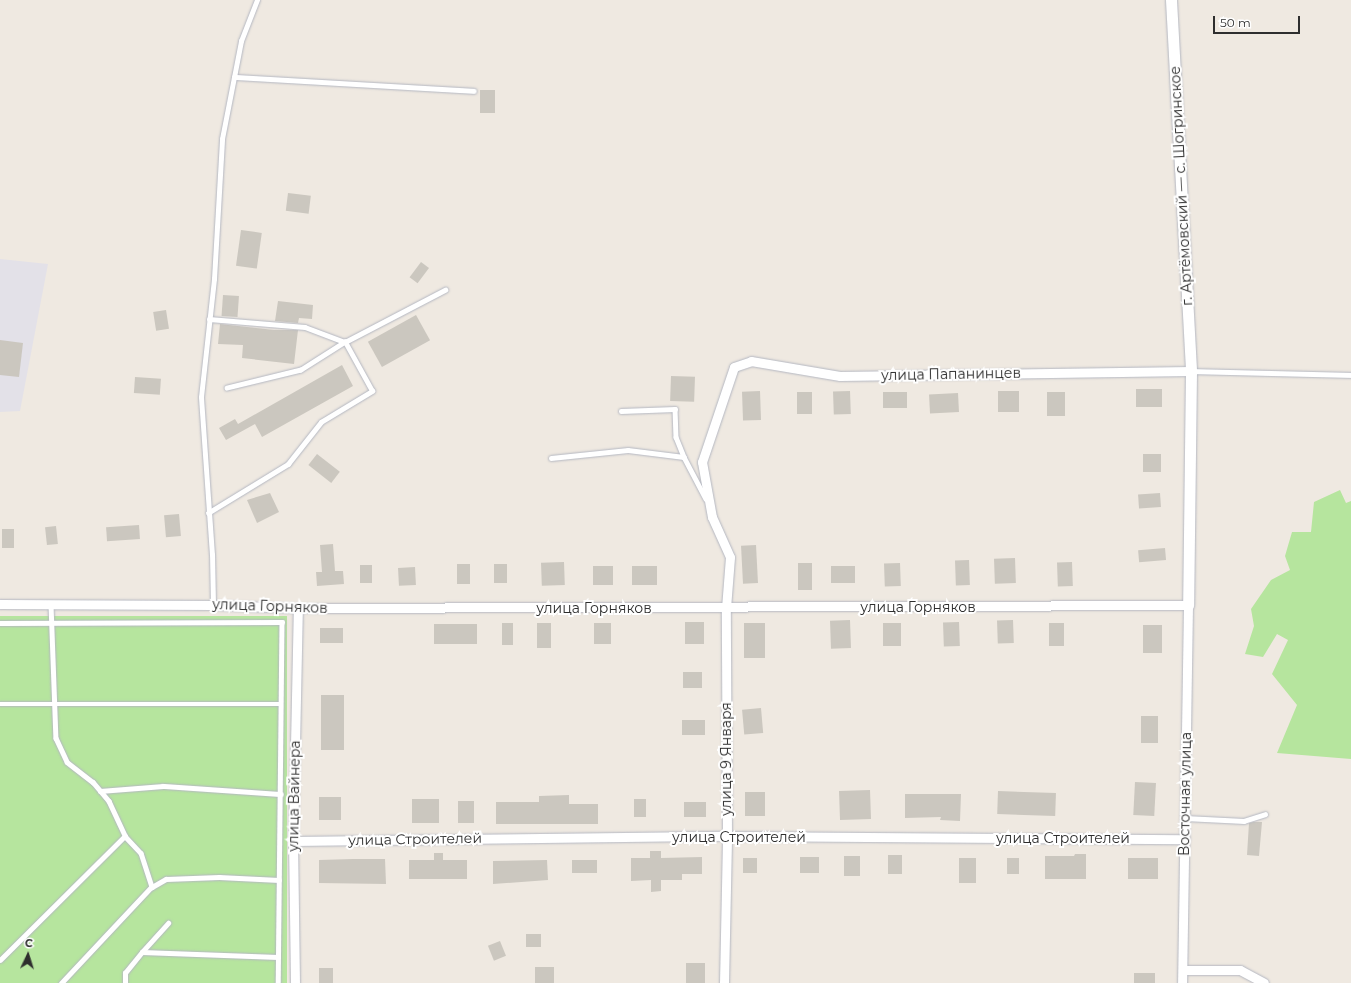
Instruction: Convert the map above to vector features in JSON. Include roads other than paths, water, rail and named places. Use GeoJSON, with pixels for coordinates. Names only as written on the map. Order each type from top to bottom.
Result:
{"type":"FeatureCollection","features":[{"type":"Feature","properties":{"kind":"street","name":"г. Артёмовский — с. Шогринское"},"geometry":{"type":"LineString","coordinates":[[1171,0],[1191,371],[1188,605]]}},
{"type":"Feature","properties":{"kind":"street","name":"улица Папанинцев"},"geometry":{"type":"LineString","coordinates":[[711,508],[702,462],[726,386],[734,367],[751,361],[840,376],[1191,371]]}},
{"type":"Feature","properties":{"kind":"street","name":"улица 9 Января"},"geometry":{"type":"LineString","coordinates":[[711,508],[730,557],[726,608],[727,836],[724,983]]}},
{"type":"Feature","properties":{"kind":"street","name":"улица Горняков"},"geometry":{"type":"LineString","coordinates":[[0,604],[213,605],[298,608],[726,608],[1188,605]]}},
{"type":"Feature","properties":{"kind":"street","name":"Восточная улица"},"geometry":{"type":"LineString","coordinates":[[1182,983],[1188,605]]}},
{"type":"Feature","properties":{"kind":"street","name":"улица Вайнера"},"geometry":{"type":"LineString","coordinates":[[295,983],[293,841],[298,608]]}},
{"type":"Feature","properties":{"kind":"street","name":"улица Строителей"},"geometry":{"type":"LineString","coordinates":[[293,841],[727,836],[1185,839]]}},
{"type":"Feature","properties":{"kind":"street"},"geometry":{"type":"LineString","coordinates":[[1183,970],[1240,970],[1264,983]]}},
{"type":"Feature","properties":{"kind":"lane"},"geometry":{"type":"LineString","coordinates":[[213,605],[201,397],[209,319],[222,139],[241,41],[257,0]]}},
{"type":"Feature","properties":{"kind":"lane"},"geometry":{"type":"LineString","coordinates":[[234,77],[474,91]]}},
{"type":"Feature","properties":{"kind":"lane"},"geometry":{"type":"LineString","coordinates":[[227,388],[301,370],[345,342],[445,290]]}},
{"type":"Feature","properties":{"kind":"lane"},"geometry":{"type":"LineString","coordinates":[[208,513],[288,464],[321,422],[372,392],[345,342],[305,328],[209,319]]}},
{"type":"Feature","properties":{"kind":"lane"},"geometry":{"type":"LineString","coordinates":[[1191,371],[1351,375]]}},
{"type":"Feature","properties":{"kind":"lane"},"geometry":{"type":"LineString","coordinates":[[621,411],[675,409],[676,437],[684,457],[711,508]]}},
{"type":"Feature","properties":{"kind":"lane"},"geometry":{"type":"LineString","coordinates":[[551,458],[578,453],[628,450],[684,457]]}},
{"type":"Feature","properties":{"kind":"lane"},"geometry":{"type":"LineString","coordinates":[[51,604],[56,738],[67,762],[100,791],[109,801],[125,836],[141,853],[152,887]]}},
{"type":"Feature","properties":{"kind":"lane"},"geometry":{"type":"LineString","coordinates":[[0,623],[282,622],[278,983]]}},
{"type":"Feature","properties":{"kind":"lane"},"geometry":{"type":"LineString","coordinates":[[0,704],[281,704]]}},
{"type":"Feature","properties":{"kind":"lane"},"geometry":{"type":"LineString","coordinates":[[100,791],[163,786],[281,794]]}},
{"type":"Feature","properties":{"kind":"lane"},"geometry":{"type":"LineString","coordinates":[[1185,818],[1244,821],[1265,814]]}},
{"type":"Feature","properties":{"kind":"lane"},"geometry":{"type":"LineString","coordinates":[[0,960],[125,836]]}},
{"type":"Feature","properties":{"kind":"lane"},"geometry":{"type":"LineString","coordinates":[[62,983],[152,887],[166,879],[219,877],[279,880]]}},
{"type":"Feature","properties":{"kind":"lane"},"geometry":{"type":"LineString","coordinates":[[125,983],[125,972],[168,923]]}},
{"type":"Feature","properties":{"kind":"lane"},"geometry":{"type":"LineString","coordinates":[[142,952],[278,957]]}}]}
